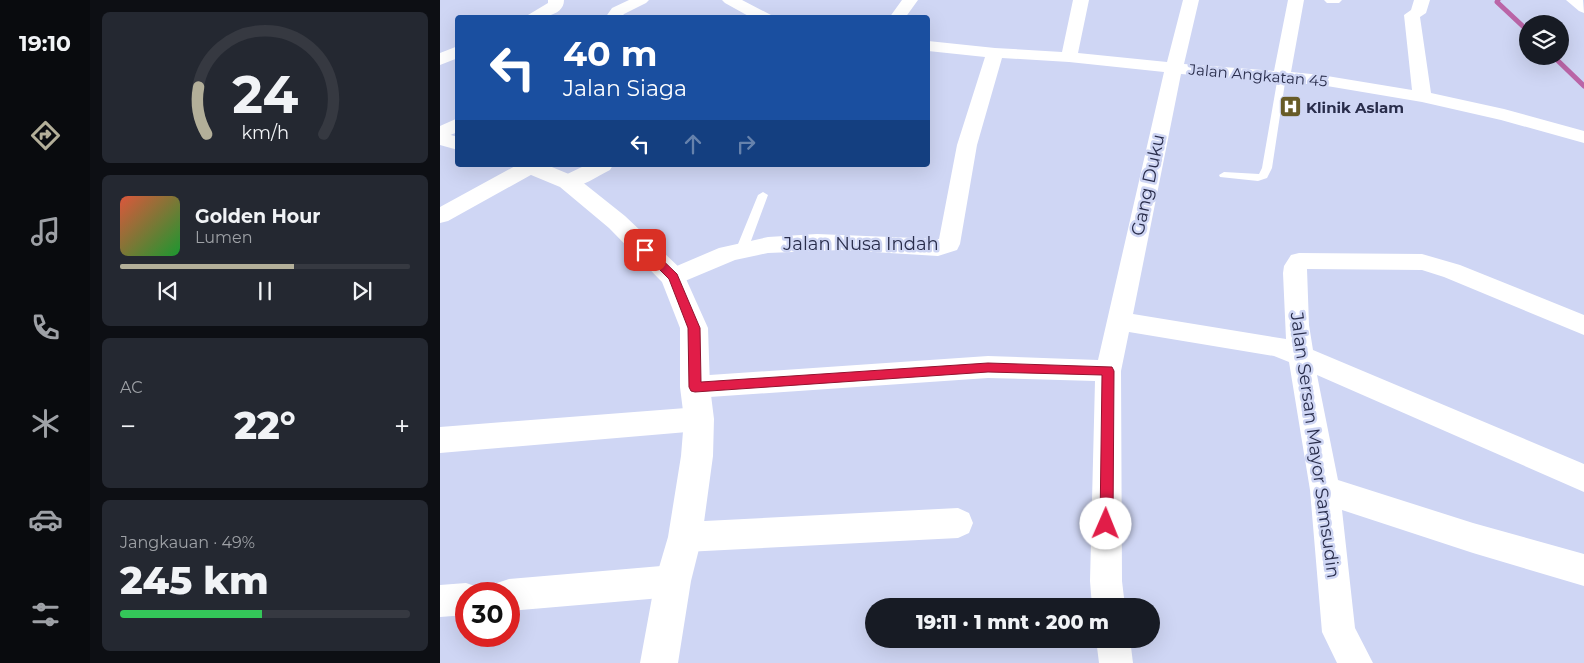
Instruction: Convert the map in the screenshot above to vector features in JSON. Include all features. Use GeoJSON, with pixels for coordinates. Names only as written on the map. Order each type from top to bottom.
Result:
{"type":"FeatureCollection","features":[{"type":"Feature","properties":{"kind":"highway"},"geometry":{"type":"LineString","coordinates":[[531,167],[568,182],[617,222],[673,277],[694,328],[695,387],[699,419],[697,456],[685,537],[673,581],[659,663]]}},
{"type":"Feature","properties":{"kind":"street"},"geometry":{"type":"LineString","coordinates":[[536,15],[556,5],[556,0]]}},
{"type":"Feature","properties":{"kind":"street"},"geometry":{"type":"LineString","coordinates":[[615,15],[618,11],[641,0]]}},
{"type":"Feature","properties":{"kind":"street"},"geometry":{"type":"LineString","coordinates":[[730,0],[759,15]]}},
{"type":"Feature","properties":{"kind":"street"},"geometry":{"type":"LineString","coordinates":[[899,15],[910,0]]}},
{"type":"Feature","properties":{"kind":"street"},"geometry":{"type":"LineString","coordinates":[[1069,57],[1081,0]]}},
{"type":"Feature","properties":{"kind":"street","name":"Gang Duku"},"geometry":{"type":"LineString","coordinates":[[1108,598],[1106,581],[1108,371],[1174,68],[1191,0]]}},
{"type":"Feature","properties":{"kind":"street"},"geometry":{"type":"LineString","coordinates":[[1282,76],[1296,0]]}},
{"type":"Feature","properties":{"kind":"street"},"geometry":{"type":"LineString","coordinates":[[1422,0],[1418,12],[1412,15],[1422,97]]}},
{"type":"Feature","properties":{"kind":"street"},"geometry":{"type":"LineString","coordinates":[[1574,0],[1584,8]]}},
{"type":"Feature","properties":{"kind":"street","name":"Jalan Angkatan 45"},"geometry":{"type":"LineString","coordinates":[[930,46],[995,54],[1069,57],[1321,80],[1422,97],[1504,115],[1584,137]]}},
{"type":"Feature","properties":{"kind":"street"},"geometry":{"type":"LineString","coordinates":[[440,60],[455,53]]}},
{"type":"Feature","properties":{"kind":"street","name":"Jalan Nusa Indah"},"geometry":{"type":"LineString","coordinates":[[673,277],[742,249],[809,241],[938,248],[949,244],[967,145],[995,54]]}},
{"type":"Feature","properties":{"kind":"street"},"geometry":{"type":"LineString","coordinates":[[440,216],[527,167]]}},
{"type":"Feature","properties":{"kind":"street"},"geometry":{"type":"LineString","coordinates":[[568,182],[599,167]]}},
{"type":"Feature","properties":{"kind":"street","name":"Jalan Sersan Mayor Samsudin"},"geometry":{"type":"LineString","coordinates":[[1356,663],[1339,632],[1325,490],[1300,356],[1297,325],[1296,273],[1299,261],[1429,263],[1584,325]]}},
{"type":"Feature","properties":{"kind":"street"},"geometry":{"type":"LineString","coordinates":[[1119,322],[1278,346],[1584,478]]}},
{"type":"Feature","properties":{"kind":"street"},"geometry":{"type":"LineString","coordinates":[[695,387],[988,367],[1108,371]]}},
{"type":"Feature","properties":{"kind":"street"},"geometry":{"type":"LineString","coordinates":[[440,440],[699,419]]}},
{"type":"Feature","properties":{"kind":"street"},"geometry":{"type":"LineString","coordinates":[[1325,490],[1473,538],[1584,570]]}},
{"type":"Feature","properties":{"kind":"street"},"geometry":{"type":"LineString","coordinates":[[685,537],[958,523]]}},
{"type":"Feature","properties":{"kind":"street"},"geometry":{"type":"LineString","coordinates":[[520,594],[673,581]]}},
{"type":"Feature","properties":{"kind":"street"},"geometry":{"type":"LineString","coordinates":[[440,601],[455,600]]}},
{"type":"Feature","properties":{"kind":"street"},"geometry":{"type":"LineString","coordinates":[[1114,648],[1116,663]]}},
{"type":"Feature","properties":{"kind":"lane"},"geometry":{"type":"LineString","coordinates":[[1224,175],[1258,178],[1263,176],[1267,168],[1282,76]]}},
{"type":"Feature","properties":{"kind":"lane"},"geometry":{"type":"LineString","coordinates":[[742,249],[763,195]]}},
{"type":"Feature","properties":{"kind":"waterway"},"geometry":{"type":"LineString","coordinates":[[1498,0],[1497,2],[1519,23]]}},
{"type":"Feature","properties":{"kind":"waterway"},"geometry":{"type":"LineString","coordinates":[[1562,65],[1584,86]]}},
{"type":"Feature","properties":{"kind":"place","name":"Klinik Aslam"},"geometry":{"type":"Point","coordinates":[1290,107]}},
{"type":"Feature","properties":{"kind":"route"},"geometry":{"type":"LineString","coordinates":[[645,250],[673,277],[694,328],[695,387],[988,367],[1108,371],[1106,524]]}}]}
